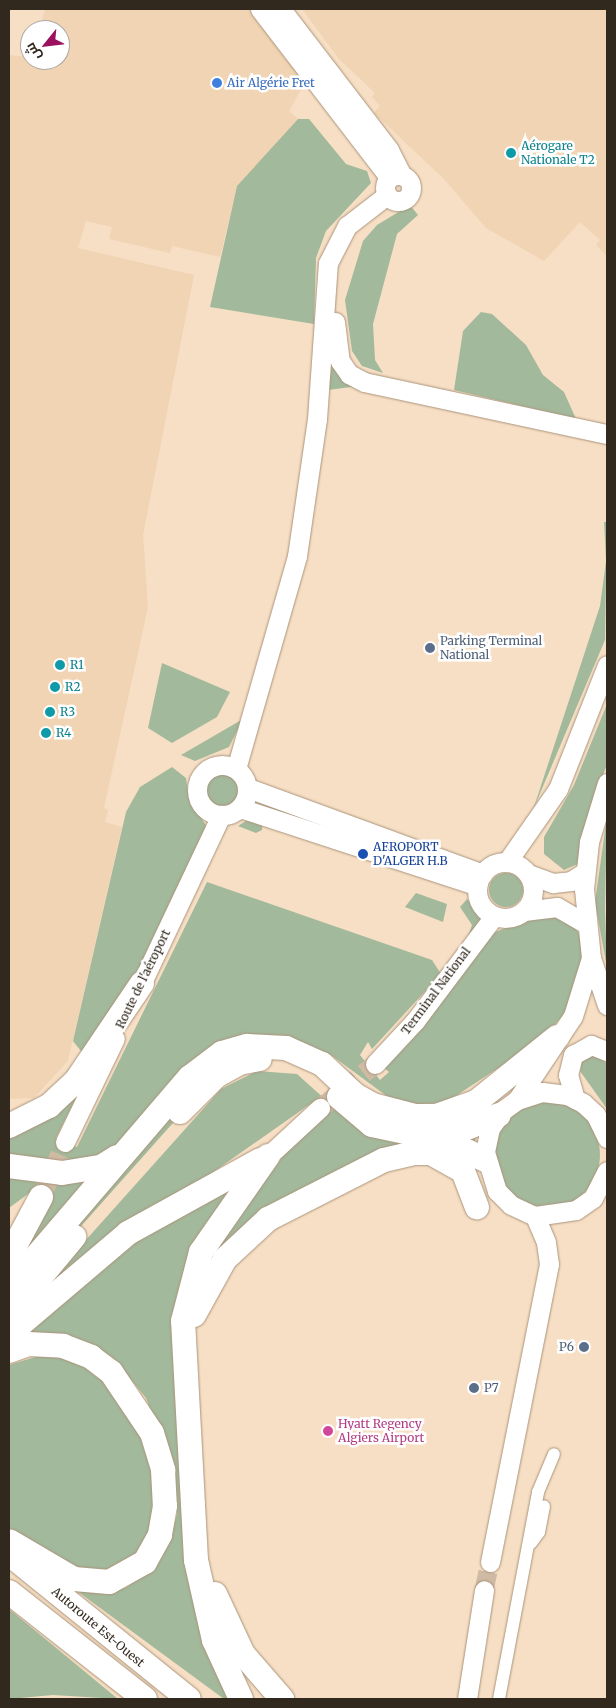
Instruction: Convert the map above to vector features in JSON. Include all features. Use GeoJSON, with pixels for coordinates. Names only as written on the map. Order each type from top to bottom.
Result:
{"type":"FeatureCollection","features":[{"type":"Feature","properties":{"kind":"highway"},"geometry":{"type":"LineString","coordinates":[[9,1126],[49,1106],[76,1081],[142,982]]}},
{"type":"Feature","properties":{"kind":"highway"},"geometry":{"type":"LineString","coordinates":[[394,1111],[414,1116],[457,1111],[476,1102],[557,1037]]}},
{"type":"Feature","properties":{"kind":"highway"},"geometry":{"type":"LineString","coordinates":[[9,1315],[188,1092],[200,1068],[222,1054],[247,1046],[273,1046],[311,1057],[355,1095],[394,1111],[447,1127],[469,1127],[499,1114]]}},
{"type":"Feature","properties":{"kind":"highway"},"geometry":{"type":"LineString","coordinates":[[9,1288],[127,1151],[188,1092],[238,1063],[270,1059],[288,1063],[312,1072],[372,1125],[447,1141],[486,1164]]}},
{"type":"Feature","properties":{"kind":"highway"},"geometry":{"type":"LineString","coordinates":[[9,1166],[80,1171],[101,1167],[127,1151]]}},
{"type":"Feature","properties":{"kind":"highway"},"geometry":{"type":"LineString","coordinates":[[184,1368],[188,1339],[201,1296],[245,1237],[281,1211],[368,1166],[429,1152],[460,1156],[486,1164]]}},
{"type":"Feature","properties":{"kind":"highway"},"geometry":{"type":"LineString","coordinates":[[429,1152],[463,1171],[476,1206]]}},
{"type":"Feature","properties":{"kind":"highway"},"geometry":{"type":"LineString","coordinates":[[9,1334],[128,1233],[268,1156]]}},
{"type":"Feature","properties":{"kind":"highway"},"geometry":{"type":"LineString","coordinates":[[241,1699],[224,1666],[202,1596],[188,1452],[184,1368],[187,1297],[202,1252],[268,1156]]}},
{"type":"Feature","properties":{"kind":"highway"},"geometry":{"type":"LineString","coordinates":[[9,1216],[41,1197],[9,1257]]}},
{"type":"Feature","properties":{"kind":"highway"},"geometry":{"type":"LineString","coordinates":[[9,1351],[28,1344],[63,1346],[91,1357],[111,1372],[152,1433],[163,1470],[165,1506],[160,1535],[146,1562],[109,1582],[74,1579],[9,1541]]}},
{"type":"Feature","properties":{"kind":"highway"},"geometry":{"type":"LineString","coordinates":[[188,1452],[221,1612],[243,1654],[282,1699]]}},
{"type":"Feature","properties":{"kind":"highway","name":"Autoroute Est-Ouest"},"geometry":{"type":"LineString","coordinates":[[9,1553],[189,1699]]}},
{"type":"Feature","properties":{"kind":"highway"},"geometry":{"type":"LineString","coordinates":[[9,1592],[145,1699]]}},
{"type":"Feature","properties":{"kind":"street"},"geometry":{"type":"LineString","coordinates":[[260,9],[394,187]]}},
{"type":"Feature","properties":{"kind":"street"},"geometry":{"type":"LineString","coordinates":[[280,9],[389,150],[394,187],[355,235],[339,270],[336,346],[350,374],[372,384],[607,434]]}},
{"type":"Feature","properties":{"kind":"street"},"geometry":{"type":"LineString","coordinates":[[394,187],[347,226],[328,263],[317,419],[297,556],[236,768],[248,788],[480,880]]}},
{"type":"Feature","properties":{"kind":"street"},"geometry":{"type":"LineString","coordinates":[[507,862],[558,789],[607,665]]}},
{"type":"Feature","properties":{"kind":"street"},"geometry":{"type":"LineString","coordinates":[[236,768],[212,767],[199,781],[201,804],[221,815],[240,808],[480,880]]}},
{"type":"Feature","properties":{"kind":"street"},"geometry":{"type":"LineString","coordinates":[[607,783],[585,872],[586,923],[591,958],[607,1005]]}},
{"type":"Feature","properties":{"kind":"street"},"geometry":{"type":"LineString","coordinates":[[240,808],[248,788]]}},
{"type":"Feature","properties":{"kind":"street","name":"Route de l'aéroport"},"geometry":{"type":"LineString","coordinates":[[64,1142],[221,815]]}},
{"type":"Feature","properties":{"kind":"street"},"geometry":{"type":"LineString","coordinates":[[585,872],[570,881],[553,883],[528,874],[507,862],[493,865],[480,880],[482,906],[494,916],[510,918],[524,911],[557,907],[586,923]]}},
{"type":"Feature","properties":{"kind":"street"},"geometry":{"type":"LineString","coordinates":[[524,911],[533,889],[528,874]]}},
{"type":"Feature","properties":{"kind":"street","name":"Terminal National"},"geometry":{"type":"LineString","coordinates":[[375,1064],[415,1021],[494,916]]}},
{"type":"Feature","properties":{"kind":"street"},"geometry":{"type":"LineString","coordinates":[[591,958],[578,1004],[517,1100],[499,1114],[488,1136],[486,1164],[506,1201],[535,1216],[566,1214],[585,1205],[607,1171]]}},
{"type":"Feature","properties":{"kind":"street"},"geometry":{"type":"LineString","coordinates":[[575,1098],[568,1068],[573,1055],[591,1045],[607,1051]]}},
{"type":"Feature","properties":{"kind":"street"},"geometry":{"type":"LineString","coordinates":[[517,1100],[542,1092],[575,1098],[596,1115],[607,1138]]}},
{"type":"Feature","properties":{"kind":"street"},"geometry":{"type":"LineString","coordinates":[[268,1156],[320,1108]]}},
{"type":"Feature","properties":{"kind":"street"},"geometry":{"type":"LineString","coordinates":[[490,1562],[549,1264],[546,1242],[535,1216]]}},
{"type":"Feature","properties":{"kind":"street"},"geometry":{"type":"LineString","coordinates":[[499,1699],[541,1482],[554,1454]]}},
{"type":"Feature","properties":{"kind":"street"},"geometry":{"type":"LineString","coordinates":[[467,1699],[484,1590]]}},
{"type":"Feature","properties":{"kind":"shaded area"},"geometry":{"type":"Polygon","coordinates":[[[45,9],[249,9],[305,82],[289,111],[298,119],[237,186],[220,257],[172,246],[170,253],[109,239],[112,227],[86,221],[78,248],[194,275],[143,535],[148,607],[104,808],[108,810],[105,822],[122,827],[68,1061],[34,1098],[9,1099],[9,55],[20,56],[20,70],[70,70],[70,20],[42,20],[45,9]]]}},
{"type":"Feature","properties":{"kind":"shaded area","name":"Aérogare Nationale T2"},"geometry":{"type":"Polygon","coordinates":[[[302,9],[607,9],[607,256],[596,245],[600,240],[580,222],[544,261],[486,228],[444,179],[374,113],[380,106],[372,97],[375,93],[339,59],[302,9]]]}},
{"type":"Feature","properties":{"kind":"green space"},"geometry":{"type":"Polygon","coordinates":[[[298,119],[309,119],[346,164],[367,171],[371,183],[326,231],[316,258],[314,324],[210,307],[237,186],[298,119]]]}},
{"type":"Feature","properties":{"kind":"green space"},"geometry":{"type":"Polygon","coordinates":[[[410,205],[418,215],[397,234],[373,324],[375,360],[383,373],[362,366],[352,351],[345,300],[363,241],[377,225],[410,205]]]}},
{"type":"Feature","properties":{"kind":"green space"},"geometry":{"type":"Polygon","coordinates":[[[481,312],[492,314],[526,345],[543,375],[564,392],[576,419],[454,390],[463,331],[481,312]]]}},
{"type":"Feature","properties":{"kind":"green space"},"geometry":{"type":"Polygon","coordinates":[[[333,360],[359,386],[328,390],[333,360]]]}},
{"type":"Feature","properties":{"kind":"green space"},"geometry":{"type":"Polygon","coordinates":[[[604,522],[607,522],[605,640],[533,810],[600,606],[606,561],[604,522]]]}},
{"type":"Feature","properties":{"kind":"green space"},"geometry":{"type":"Polygon","coordinates":[[[162,663],[230,692],[217,717],[172,743],[148,728],[162,663]]]}},
{"type":"Feature","properties":{"kind":"green space"},"geometry":{"type":"Polygon","coordinates":[[[607,704],[607,765],[597,789],[580,863],[564,870],[544,854],[544,837],[574,785],[607,704]]]}},
{"type":"Feature","properties":{"kind":"green space"},"geometry":{"type":"Polygon","coordinates":[[[243,719],[229,747],[195,761],[181,755],[243,719]]]}},
{"type":"Feature","properties":{"kind":"green space"},"geometry":{"type":"Polygon","coordinates":[[[172,767],[186,778],[189,799],[207,827],[136,984],[85,1056],[73,1041],[126,812],[140,787],[172,767]]]}},
{"type":"Feature","properties":{"kind":"green space"},"geometry":{"type":"Polygon","coordinates":[[[221,772],[228,773],[234,777],[238,783],[238,797],[234,803],[228,807],[221,808],[214,807],[208,803],[204,797],[203,790],[204,783],[208,777],[214,773],[221,772]]]}},
{"type":"Feature","properties":{"kind":"green space"},"geometry":{"type":"Polygon","coordinates":[[[607,816],[605,908],[607,968],[595,902],[607,816]]]}},
{"type":"Feature","properties":{"kind":"green space"},"geometry":{"type":"Polygon","coordinates":[[[249,819],[263,819],[262,830],[256,833],[238,826],[249,819]]]}},
{"type":"Feature","properties":{"kind":"green space"},"geometry":{"type":"Polygon","coordinates":[[[506,873],[518,878],[523,890],[518,902],[506,907],[494,902],[489,890],[494,878],[506,873]]]}},
{"type":"Feature","properties":{"kind":"green space"},"geometry":{"type":"Polygon","coordinates":[[[207,882],[432,960],[441,974],[372,1049],[368,1042],[360,1055],[380,1080],[389,1072],[382,1066],[425,1024],[490,934],[547,912],[569,917],[579,934],[584,966],[565,1013],[541,1040],[445,1103],[414,1104],[388,1097],[331,1055],[327,1059],[261,1042],[135,1144],[81,1165],[9,1159],[9,1132],[79,1092],[56,1138],[77,1147],[207,882]]]}},
{"type":"Feature","properties":{"kind":"green space"},"geometry":{"type":"Polygon","coordinates":[[[416,893],[447,904],[443,922],[405,907],[416,893]]]}},
{"type":"Feature","properties":{"kind":"green space"},"geometry":{"type":"Polygon","coordinates":[[[467,899],[483,921],[468,937],[472,925],[460,907],[467,899]]]}},
{"type":"Feature","properties":{"kind":"green space"},"geometry":{"type":"Polygon","coordinates":[[[269,1052],[315,1063],[379,1116],[477,1133],[474,1145],[378,1120],[312,1068],[295,1060],[269,1057],[235,1064],[205,1087],[9,1307],[9,1300],[201,1084],[233,1061],[269,1052]]]}},
{"type":"Feature","properties":{"kind":"green space"},"geometry":{"type":"Polygon","coordinates":[[[583,1055],[599,1055],[607,1064],[607,1109],[580,1071],[583,1055]]]}},
{"type":"Feature","properties":{"kind":"green space"},"geometry":{"type":"Polygon","coordinates":[[[257,1071],[297,1074],[357,1128],[414,1139],[279,1210],[205,1277],[206,1259],[313,1102],[34,1298],[221,1089],[257,1071]]]}},
{"type":"Feature","properties":{"kind":"green space"},"geometry":{"type":"Polygon","coordinates":[[[547,1102],[567,1106],[585,1117],[596,1135],[600,1155],[596,1175],[585,1193],[567,1204],[547,1208],[527,1204],[509,1193],[498,1175],[494,1155],[498,1135],[509,1117],[527,1106],[547,1102]]]}},
{"type":"Feature","properties":{"kind":"green space"},"geometry":{"type":"Polygon","coordinates":[[[109,1172],[9,1274],[32,1191],[9,1208],[9,1176],[109,1172]]]}},
{"type":"Feature","properties":{"kind":"green space"},"geometry":{"type":"Polygon","coordinates":[[[232,1187],[198,1235],[175,1334],[228,1697],[224,1699],[77,1591],[125,1588],[150,1571],[169,1544],[177,1514],[172,1464],[146,1398],[119,1365],[13,1345],[127,1246],[232,1187]]]}},
{"type":"Feature","properties":{"kind":"green space"},"geometry":{"type":"Polygon","coordinates":[[[45,1354],[79,1360],[106,1375],[153,1445],[154,1544],[95,1577],[9,1531],[9,1365],[45,1354]]]}},
{"type":"Feature","properties":{"kind":"green space"},"geometry":{"type":"Polygon","coordinates":[[[9,1609],[118,1699],[53,1695],[9,1699],[9,1609]]]}},
{"type":"Feature","properties":{"kind":"tunnel"},"geometry":{"type":"LineString","coordinates":[[320,1108],[375,1064]]}},
{"type":"Feature","properties":{"kind":"tunnel"},"geometry":{"type":"LineString","coordinates":[[41,1197],[65,1142]]}},
{"type":"Feature","properties":{"kind":"tunnel"},"geometry":{"type":"LineString","coordinates":[[484,1590],[490,1562]]}},
{"type":"Feature","properties":{"kind":"place","name":"Air Algérie Fret"},"geometry":{"type":"Point","coordinates":[217,83]}},
{"type":"Feature","properties":{"kind":"place","name":"Aérogare Nationale T2"},"geometry":{"type":"Point","coordinates":[511,153]}},
{"type":"Feature","properties":{"kind":"place","name":"Parking Terminal National"},"geometry":{"type":"Point","coordinates":[430,648]}},
{"type":"Feature","properties":{"kind":"place","name":"R1"},"geometry":{"type":"Point","coordinates":[60,665]}},
{"type":"Feature","properties":{"kind":"place","name":"R2"},"geometry":{"type":"Point","coordinates":[55,687]}},
{"type":"Feature","properties":{"kind":"place","name":"R3"},"geometry":{"type":"Point","coordinates":[50,712]}},
{"type":"Feature","properties":{"kind":"place","name":"R4"},"geometry":{"type":"Point","coordinates":[46,733]}},
{"type":"Feature","properties":{"kind":"place","name":"AEROPORT D'ALGER H.B"},"geometry":{"type":"Point","coordinates":[363,854]}},
{"type":"Feature","properties":{"kind":"place","name":"P6"},"geometry":{"type":"Point","coordinates":[584,1347]}},
{"type":"Feature","properties":{"kind":"place","name":"P7"},"geometry":{"type":"Point","coordinates":[474,1388]}},
{"type":"Feature","properties":{"kind":"place","name":"Hyatt Regency Algiers Airport"},"geometry":{"type":"Point","coordinates":[328,1431]}}]}
